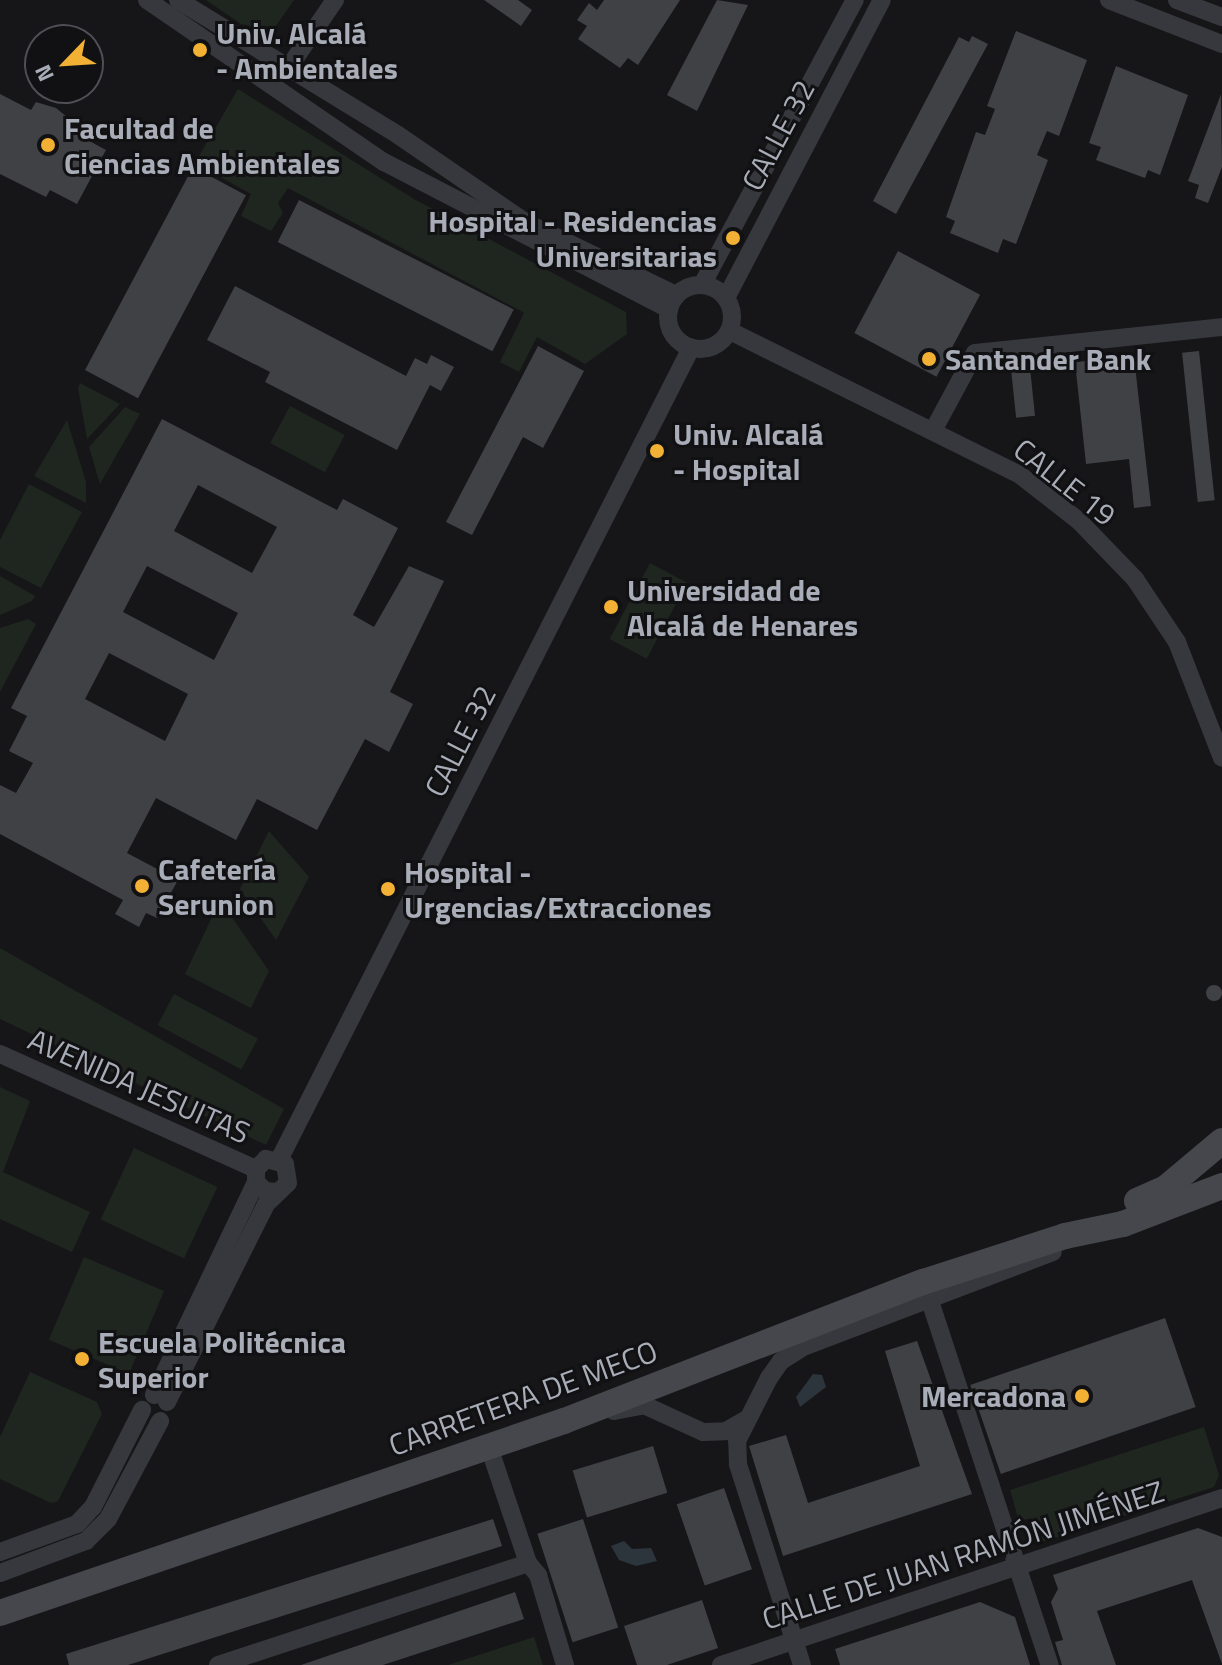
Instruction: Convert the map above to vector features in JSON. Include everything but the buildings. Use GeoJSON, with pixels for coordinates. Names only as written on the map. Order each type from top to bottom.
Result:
{"type":"FeatureCollection","features":[{"type":"Feature","properties":{"kind":"street"},"geometry":{"type":"LineString","coordinates":[[147,0],[384,162],[673,302]]}},
{"type":"Feature","properties":{"kind":"street"},"geometry":{"type":"LineString","coordinates":[[178,0],[287,70],[398,135],[525,222],[673,302]]}},
{"type":"Feature","properties":{"kind":"street"},"geometry":{"type":"LineString","coordinates":[[287,70],[335,0]]}},
{"type":"Feature","properties":{"kind":"street","name":"CALLE 32"},"geometry":{"type":"LineString","coordinates":[[702,285],[855,0]]}},
{"type":"Feature","properties":{"kind":"street","name":"CALLE 32"},"geometry":{"type":"LineString","coordinates":[[726,298],[882,0]]}},
{"type":"Feature","properties":{"kind":"street"},"geometry":{"type":"LineString","coordinates":[[1109,0],[1222,44]]}},
{"type":"Feature","properties":{"kind":"street"},"geometry":{"type":"LineString","coordinates":[[1177,0],[1222,17]]}},
{"type":"Feature","properties":{"kind":"street"},"geometry":{"type":"LineString","coordinates":[[702,285],[726,298],[732,314],[730,331],[717,345],[691,348],[672,333],[673,302],[702,285]]}},
{"type":"Feature","properties":{"kind":"street"},"geometry":{"type":"LineString","coordinates":[[934,429],[975,353],[1222,327]]}},
{"type":"Feature","properties":{"kind":"street","name":"CALLE 19"},"geometry":{"type":"LineString","coordinates":[[730,331],[934,429],[1020,475],[1079,521],[1135,579],[1177,642],[1222,758]]}},
{"type":"Feature","properties":{"kind":"street","name":"CALLE 32"},"geometry":{"type":"LineString","coordinates":[[279,1160],[691,348]]}},
{"type":"Feature","properties":{"kind":"street","name":"AVENIDA JESUITAS"},"geometry":{"type":"LineString","coordinates":[[0,1054],[256,1175]]}},
{"type":"Feature","properties":{"kind":"street","name":"CARRETERA DE MECO"},"geometry":{"type":"LineString","coordinates":[[0,1613],[564,1421],[812,1323],[1065,1236],[1166,1188],[1222,1141]]}},
{"type":"Feature","properties":{"kind":"street"},"geometry":{"type":"LineString","coordinates":[[0,1552],[77,1524],[93,1507],[154,1403],[266,1204],[289,1176],[279,1160],[266,1159],[256,1175],[154,1403],[148,1420],[160,1421],[101,1526],[86,1541],[0,1573]]}},
{"type":"Feature","properties":{"kind":"street"},"geometry":{"type":"LineString","coordinates":[[256,1175],[265,1191],[278,1192]]}},
{"type":"Feature","properties":{"kind":"street","name":"CARRETERA DE MECO"},"geometry":{"type":"LineString","coordinates":[[1065,1236],[1123,1224],[1222,1186]]}},
{"type":"Feature","properties":{"kind":"street"},"geometry":{"type":"LineString","coordinates":[[802,1665],[738,1464],[737,1441],[745,1420],[781,1361],[803,1347],[930,1301],[1123,1224]]}},
{"type":"Feature","properties":{"kind":"street"},"geometry":{"type":"LineString","coordinates":[[930,1301],[1050,1665]]}},
{"type":"Feature","properties":{"kind":"street"},"geometry":{"type":"LineString","coordinates":[[564,1421],[644,1405],[703,1432],[738,1464]]}},
{"type":"Feature","properties":{"kind":"street"},"geometry":{"type":"LineString","coordinates":[[703,1432],[726,1431],[745,1420]]}},
{"type":"Feature","properties":{"kind":"street"},"geometry":{"type":"LineString","coordinates":[[489,1447],[528,1563],[538,1575],[565,1665]]}},
{"type":"Feature","properties":{"kind":"street","name":"CALLE DE JUAN RAMÓN JIMÉNEZ"},"geometry":{"type":"LineString","coordinates":[[721,1665],[1222,1498]]}},
{"type":"Feature","properties":{"kind":"street"},"geometry":{"type":"LineString","coordinates":[[0,1559],[101,1526]]}},
{"type":"Feature","properties":{"kind":"street"},"geometry":{"type":"LineString","coordinates":[[218,1665],[528,1563]]}},
{"type":"Feature","properties":{"kind":"shaded area"},"geometry":{"type":"Polygon","coordinates":[[[206,0],[294,0],[273,30],[241,24],[206,0]]]}},
{"type":"Feature","properties":{"kind":"shaded area"},"geometry":{"type":"Polygon","coordinates":[[[238,89],[414,199],[626,312],[627,334],[585,364],[537,337],[519,372],[500,362],[524,313],[521,311],[288,188],[278,203],[283,213],[271,231],[241,216],[251,194],[195,163],[238,89]]]}},
{"type":"Feature","properties":{"kind":"shaded area"},"geometry":{"type":"Polygon","coordinates":[[[80,383],[120,404],[87,439],[78,388],[80,383]]]}},
{"type":"Feature","properties":{"kind":"shaded area"},"geometry":{"type":"Polygon","coordinates":[[[290,406],[345,435],[325,472],[270,443],[290,406]]]}},
{"type":"Feature","properties":{"kind":"shaded area"},"geometry":{"type":"Polygon","coordinates":[[[125,407],[140,414],[100,484],[89,447],[125,407]]]}},
{"type":"Feature","properties":{"kind":"shaded area"},"geometry":{"type":"Polygon","coordinates":[[[67,420],[86,482],[86,503],[34,476],[67,420]]]}},
{"type":"Feature","properties":{"kind":"shaded area"},"geometry":{"type":"Polygon","coordinates":[[[29,484],[82,512],[41,588],[0,567],[0,540],[29,484]]]}},
{"type":"Feature","properties":{"kind":"shaded area"},"geometry":{"type":"Polygon","coordinates":[[[650,563],[687,583],[647,659],[610,639],[650,563]]]}},
{"type":"Feature","properties":{"kind":"shaded area"},"geometry":{"type":"Polygon","coordinates":[[[0,576],[35,596],[32,601],[0,615],[0,576]]]}},
{"type":"Feature","properties":{"kind":"shaded area"},"geometry":{"type":"Polygon","coordinates":[[[28,619],[36,624],[0,692],[0,628],[28,619]]]}},
{"type":"Feature","properties":{"kind":"shaded area"},"geometry":{"type":"Polygon","coordinates":[[[269,831],[309,877],[276,940],[240,889],[269,831]]]}},
{"type":"Feature","properties":{"kind":"shaded area"},"geometry":{"type":"Polygon","coordinates":[[[220,900],[269,971],[251,1008],[185,974],[220,900]]]}},
{"type":"Feature","properties":{"kind":"shaded area"},"geometry":{"type":"Polygon","coordinates":[[[0,948],[284,1109],[266,1145],[0,1019],[0,948]]]}},
{"type":"Feature","properties":{"kind":"shaded area"},"geometry":{"type":"Polygon","coordinates":[[[174,994],[258,1039],[241,1070],[158,1025],[174,994]]]}},
{"type":"Feature","properties":{"kind":"shaded area"},"geometry":{"type":"Polygon","coordinates":[[[0,1087],[30,1101],[3,1172],[90,1212],[72,1252],[0,1219],[0,1087]]]}},
{"type":"Feature","properties":{"kind":"shaded area"},"geometry":{"type":"Polygon","coordinates":[[[134,1148],[217,1187],[184,1258],[101,1220],[134,1148]]]}},
{"type":"Feature","properties":{"kind":"shaded area"},"geometry":{"type":"Polygon","coordinates":[[[84,1257],[164,1291],[129,1374],[49,1340],[84,1257]]]}},
{"type":"Feature","properties":{"kind":"shaded area"},"geometry":{"type":"Polygon","coordinates":[[[30,1372],[97,1402],[102,1414],[58,1501],[51,1503],[0,1479],[0,1437],[30,1372]]]}},
{"type":"Feature","properties":{"kind":"shaded area"},"geometry":{"type":"Polygon","coordinates":[[[813,1374],[822,1375],[826,1387],[800,1407],[796,1397],[813,1374]]]}},
{"type":"Feature","properties":{"kind":"shaded area"},"geometry":{"type":"Polygon","coordinates":[[[1204,1427],[1219,1475],[1214,1487],[1039,1543],[1031,1518],[1019,1521],[1010,1490],[1204,1427]]]}},
{"type":"Feature","properties":{"kind":"shaded area"},"geometry":{"type":"Polygon","coordinates":[[[624,1541],[632,1549],[651,1548],[657,1561],[636,1566],[619,1560],[611,1546],[624,1541]]]}},
{"type":"Feature","properties":{"kind":"shaded area"},"geometry":{"type":"Polygon","coordinates":[[[534,1637],[543,1665],[448,1665],[534,1637]]]}},
{"type":"Feature","properties":{"kind":"place","name":"Univ. Alcalá - Ambientales"},"geometry":{"type":"Point","coordinates":[200,50]}},
{"type":"Feature","properties":{"kind":"place","name":"Facultad de Ciencias Ambientales"},"geometry":{"type":"Point","coordinates":[48,145]}},
{"type":"Feature","properties":{"kind":"place","name":"Hospital - Residencias Universitarias"},"geometry":{"type":"Point","coordinates":[733,238]}},
{"type":"Feature","properties":{"kind":"place","name":"Santander Bank"},"geometry":{"type":"Point","coordinates":[929,359]}},
{"type":"Feature","properties":{"kind":"place","name":"Univ. Alcalá - Hospital"},"geometry":{"type":"Point","coordinates":[657,451]}},
{"type":"Feature","properties":{"kind":"place","name":"Universidad de Alcalá de Henares"},"geometry":{"type":"Point","coordinates":[611,607]}},
{"type":"Feature","properties":{"kind":"place","name":"Cafetería Serunion"},"geometry":{"type":"Point","coordinates":[142,886]}},
{"type":"Feature","properties":{"kind":"place","name":"Hospital - Urgencias/Extracciones"},"geometry":{"type":"Point","coordinates":[388,889]}},
{"type":"Feature","properties":{"kind":"place","name":"Escuela Politécnica Superior"},"geometry":{"type":"Point","coordinates":[82,1359]}},
{"type":"Feature","properties":{"kind":"place","name":"Mercadona"},"geometry":{"type":"Point","coordinates":[1082,1396]}}]}
